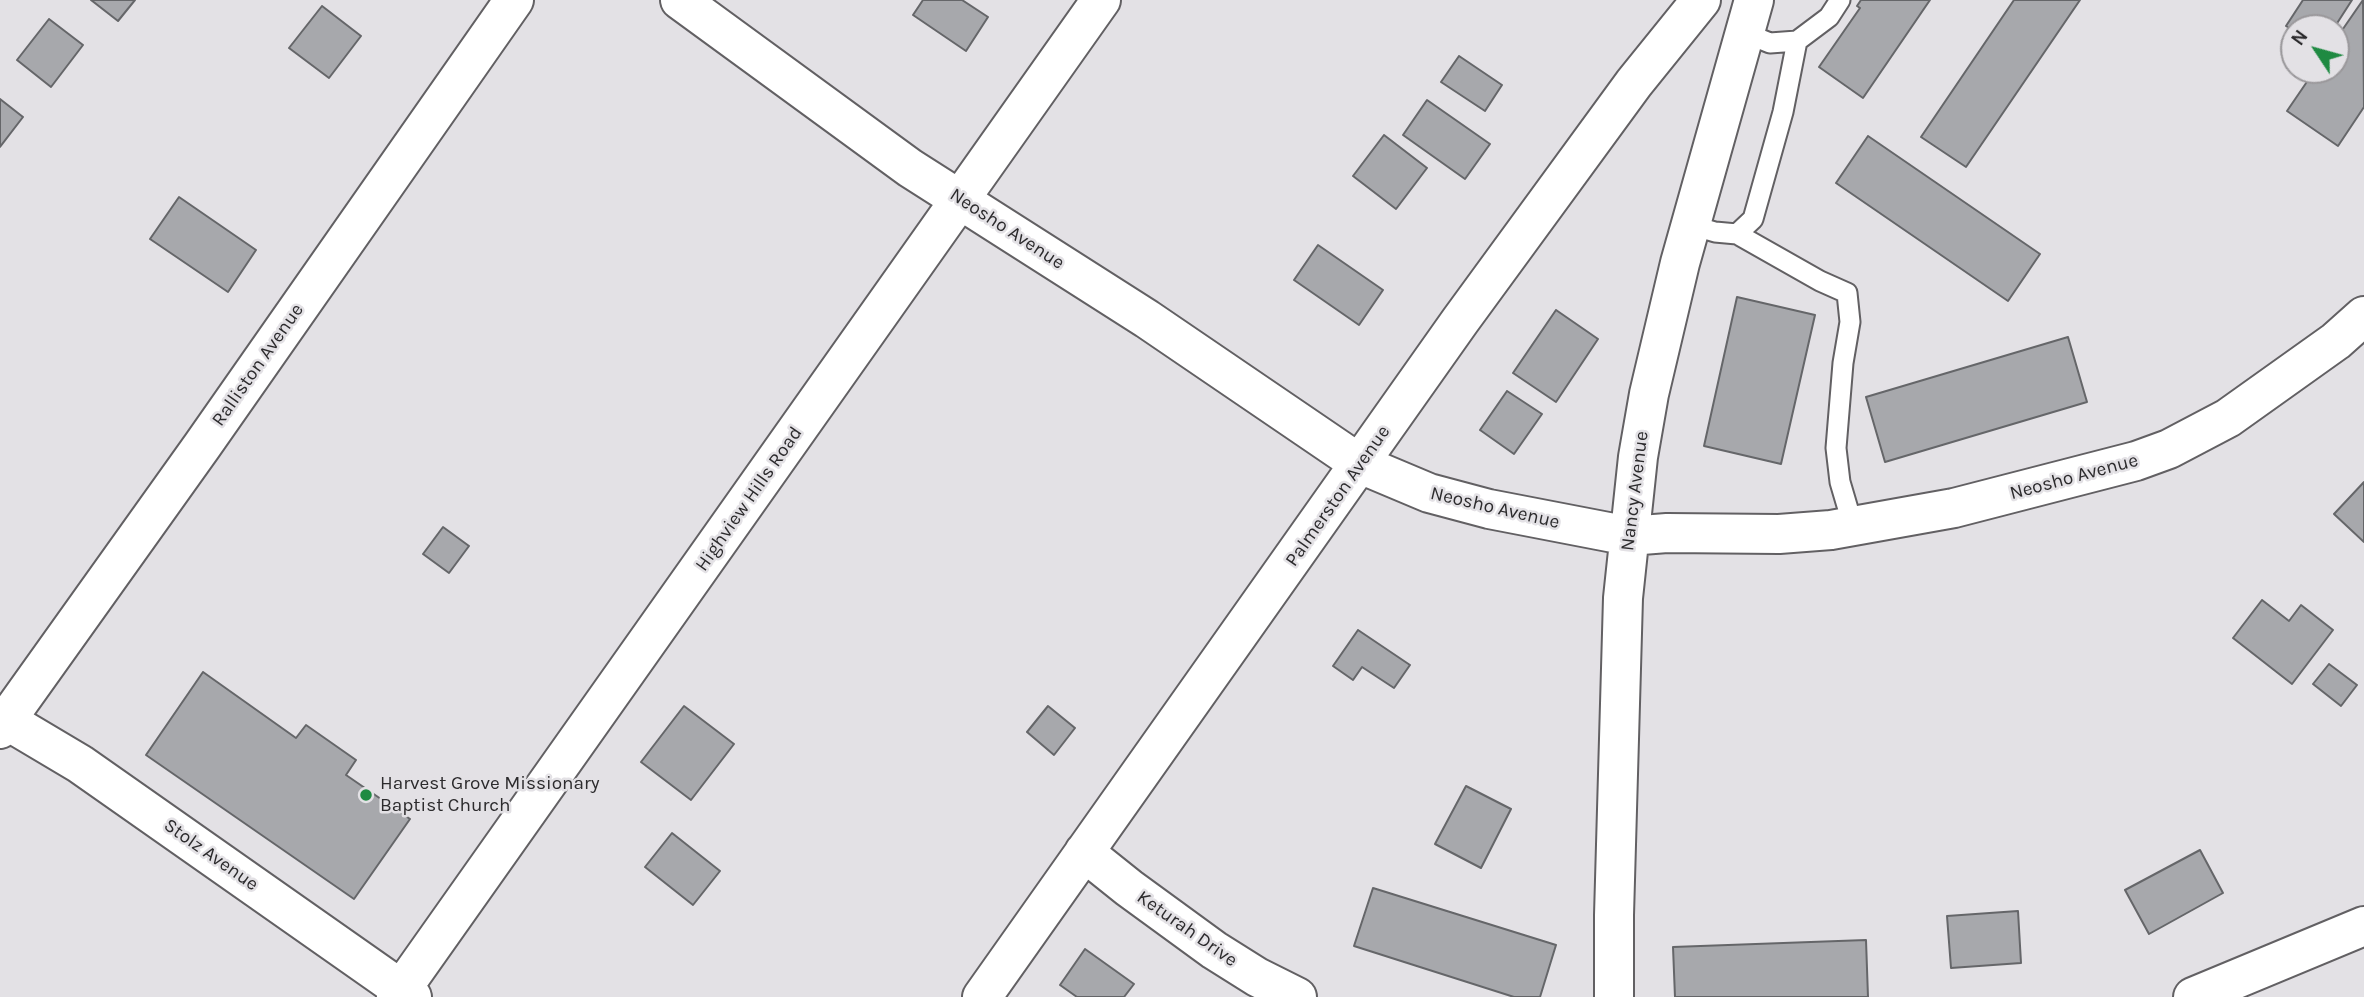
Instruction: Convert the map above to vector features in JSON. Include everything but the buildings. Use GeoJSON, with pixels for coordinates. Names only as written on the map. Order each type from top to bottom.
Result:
{"type":"FeatureCollection","features":[{"type":"Feature","properties":{"kind":"street","name":"Ralliston Avenue"},"geometry":{"type":"LineString","coordinates":[[3,724],[202,446],[514,0]]}},
{"type":"Feature","properties":{"kind":"street","name":"Neosho Avenue"},"geometry":{"type":"LineString","coordinates":[[680,0],[910,169],[1147,319],[1360,464],[1429,494],[1629,536],[1667,533],[1779,534],[1853,526],[1954,508],[2136,461],[2169,449],[2228,418],[2336,341],[2364,316]]}},
{"type":"Feature","properties":{"kind":"street","name":"Highview Hills Road"},"geometry":{"type":"LineString","coordinates":[[403,995],[1101,0]]}},
{"type":"Feature","properties":{"kind":"street","name":"Palmerston Avenue"},"geometry":{"type":"LineString","coordinates":[[982,997],[1460,321],[1618,105],[1701,0]]}},
{"type":"Feature","properties":{"kind":"street","name":"Nancy Avenue"},"geometry":{"type":"LineString","coordinates":[[1614,997],[1623,611],[1638,457],[1649,394],[1691,225],[1750,16]]}},
{"type":"Feature","properties":{"kind":"street","name":"Stolz Avenue"},"geometry":{"type":"LineString","coordinates":[[3,724],[80,764],[403,995]]}},
{"type":"Feature","properties":{"kind":"street","name":"Keturah Drive"},"geometry":{"type":"LineString","coordinates":[[1084,852],[1214,950],[1257,977],[1297,997]]}},
{"type":"Feature","properties":{"kind":"street"},"geometry":{"type":"LineString","coordinates":[[2193,997],[2364,926]]}},
{"type":"Feature","properties":{"kind":"lane"},"geometry":{"type":"LineString","coordinates":[[1750,16],[1770,43],[1797,41],[1829,18],[1840,0]]}},
{"type":"Feature","properties":{"kind":"lane"},"geometry":{"type":"LineString","coordinates":[[1737,234],[1753,219],[1783,112],[1797,41]]}},
{"type":"Feature","properties":{"kind":"lane"},"geometry":{"type":"LineString","coordinates":[[1691,225],[1715,232],[1737,234],[1820,281],[1847,293],[1850,323],[1843,363],[1836,448],[1840,482],[1853,526]]}},
{"type":"Feature","properties":{"kind":"place","name":"Harvest Grove Missionary Baptist Church"},"geometry":{"type":"Point","coordinates":[366,795]}}]}
